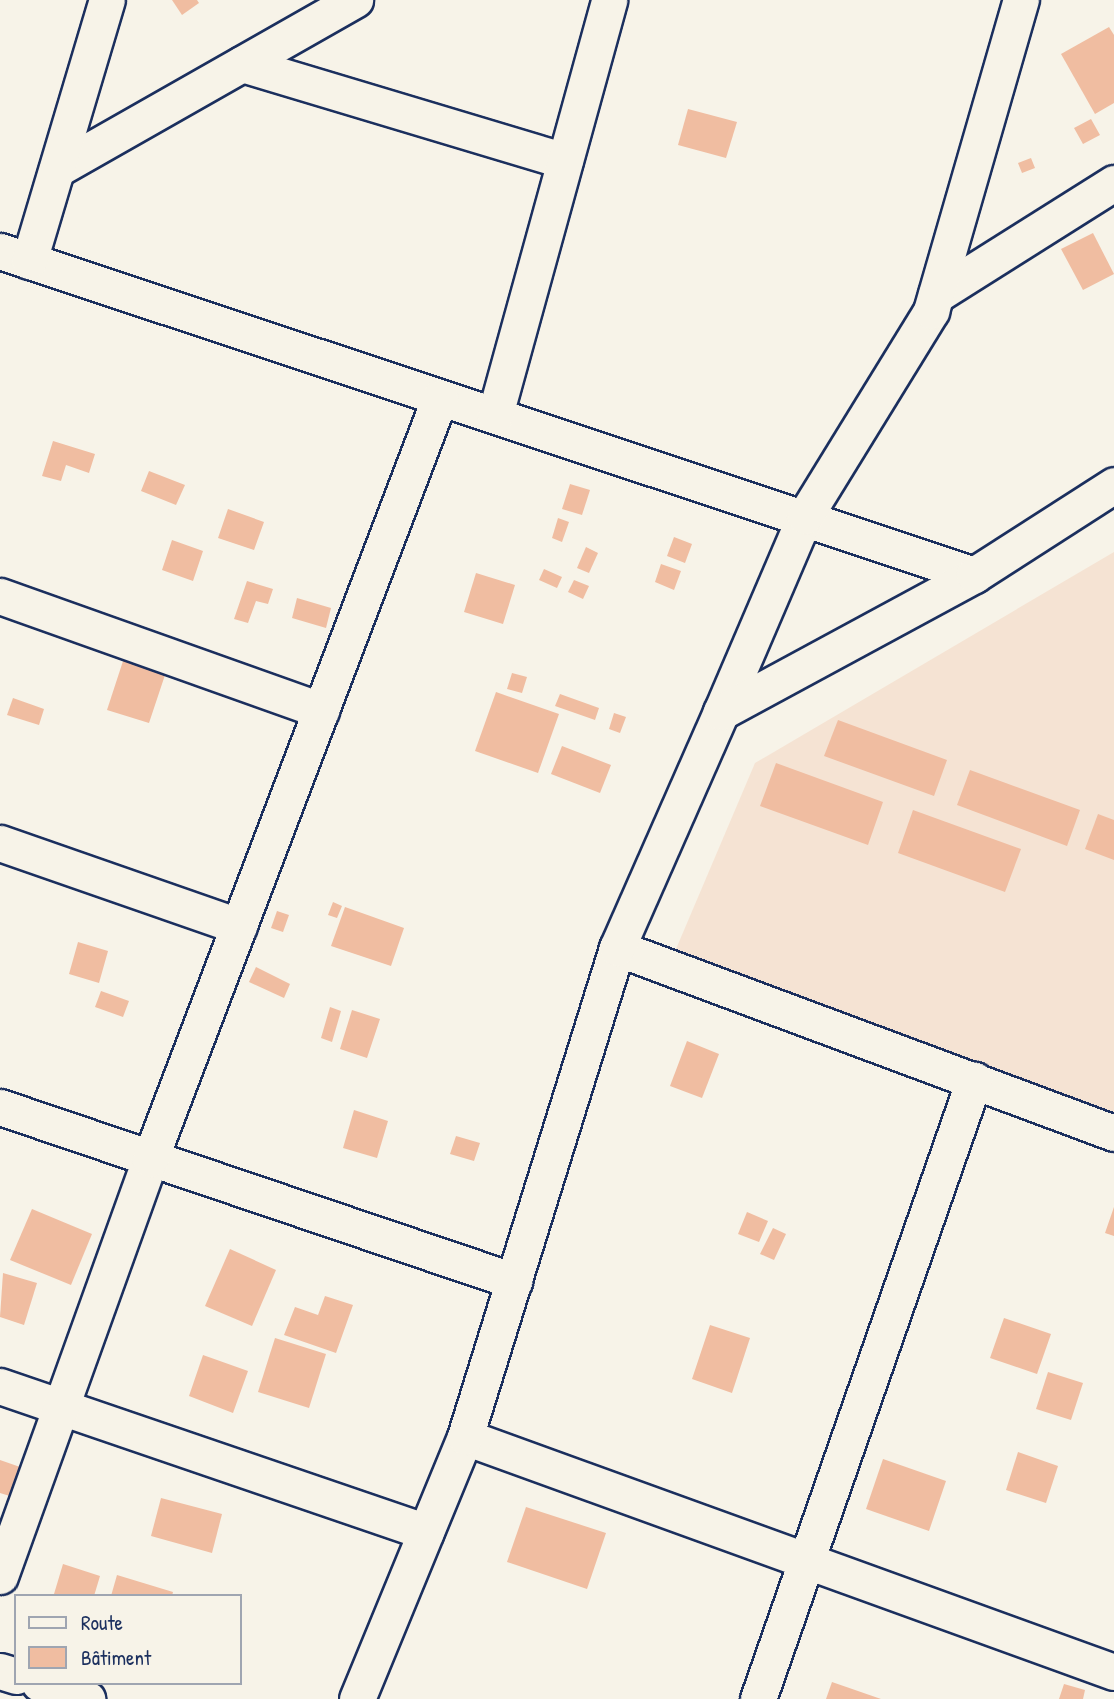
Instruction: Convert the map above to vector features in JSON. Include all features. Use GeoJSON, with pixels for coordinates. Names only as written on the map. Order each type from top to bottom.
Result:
{"type":"FeatureCollection","features":[{"type":"Feature","properties":{"kind":"street"},"geometry":{"type":"LineString","coordinates":[[107,0],[57,169],[15,256],[805,516],[974,575]]}},
{"type":"Feature","properties":{"kind":"street"},"geometry":{"type":"LineString","coordinates":[[57,169],[355,0]]}},
{"type":"Feature","properties":{"kind":"street"},"geometry":{"type":"LineString","coordinates":[[495,415],[609,0]]}},
{"type":"Feature","properties":{"kind":"street"},"geometry":{"type":"LineString","coordinates":[[358,1699],[465,1437],[618,948],[805,516],[936,295],[1021,0]]}},
{"type":"Feature","properties":{"kind":"street"},"geometry":{"type":"LineString","coordinates":[[242,64],[565,161]]}},
{"type":"Feature","properties":{"kind":"street"},"geometry":{"type":"LineString","coordinates":[[936,295],[1114,183]]}},
{"type":"Feature","properties":{"kind":"street"},"geometry":{"type":"LineString","coordinates":[[0,1576],[150,1159],[440,397]]}},
{"type":"Feature","properties":{"kind":"street"},"geometry":{"type":"LineString","coordinates":[[722,712],[974,575],[1114,485]]}},
{"type":"Feature","properties":{"kind":"street"},"geometry":{"type":"LineString","coordinates":[[0,596],[321,710]]}},
{"type":"Feature","properties":{"kind":"street"},"geometry":{"type":"LineString","coordinates":[[0,843],[239,926]]}},
{"type":"Feature","properties":{"kind":"street"},"geometry":{"type":"LineString","coordinates":[[618,948],[1114,1133]]}},
{"type":"Feature","properties":{"kind":"street"},"geometry":{"type":"LineString","coordinates":[[758,1699],[974,1080]]}},
{"type":"Feature","properties":{"kind":"street"},"geometry":{"type":"LineString","coordinates":[[0,1107],[514,1281]]}},
{"type":"Feature","properties":{"kind":"street"},"geometry":{"type":"LineString","coordinates":[[0,1386],[426,1532]]}},
{"type":"Feature","properties":{"kind":"street"},"geometry":{"type":"LineString","coordinates":[[465,1437],[804,1563],[1114,1672]]}},
{"type":"Feature","properties":{"kind":"street"},"geometry":{"type":"LineString","coordinates":[[44,1685],[87,1699]]}},
{"type":"Feature","properties":{"kind":"shaded area"},"geometry":{"type":"Polygon","coordinates":[[[1114,552],[1114,1113],[676,949],[755,763],[1114,552]]]}},
{"type":"Feature","properties":{"kind":"building"},"geometry":{"type":"Polygon","coordinates":[[[172,0],[197,0],[199,3],[182,15],[172,0]]]}},
{"type":"Feature","properties":{"kind":"building"},"geometry":{"type":"Polygon","coordinates":[[[1109,27],[1114,35],[1114,103],[1095,114],[1061,54],[1109,27]]]}},
{"type":"Feature","properties":{"kind":"building"},"geometry":{"type":"Polygon","coordinates":[[[688,109],[737,122],[726,158],[678,145],[688,109]]]}},
{"type":"Feature","properties":{"kind":"building"},"geometry":{"type":"Polygon","coordinates":[[[1091,119],[1100,135],[1083,144],[1074,128],[1091,119]]]}},
{"type":"Feature","properties":{"kind":"building"},"geometry":{"type":"Polygon","coordinates":[[[1031,158],[1035,168],[1022,173],[1018,163],[1031,158]]]}},
{"type":"Feature","properties":{"kind":"building"},"geometry":{"type":"Polygon","coordinates":[[[1093,233],[1114,274],[1083,290],[1061,249],[1093,233]]]}},
{"type":"Feature","properties":{"kind":"building"},"geometry":{"type":"Polygon","coordinates":[[[53,441],[95,454],[89,473],[66,465],[61,481],[42,476],[53,441]]]}},
{"type":"Feature","properties":{"kind":"building"},"geometry":{"type":"Polygon","coordinates":[[[149,471],[185,485],[176,505],[141,491],[149,471]]]}},
{"type":"Feature","properties":{"kind":"building"},"geometry":{"type":"Polygon","coordinates":[[[570,484],[590,490],[582,515],[562,509],[570,484]]]}},
{"type":"Feature","properties":{"kind":"building"},"geometry":{"type":"Polygon","coordinates":[[[228,509],[264,522],[254,550],[218,538],[228,509]]]}},
{"type":"Feature","properties":{"kind":"building"},"geometry":{"type":"Polygon","coordinates":[[[558,518],[569,522],[562,542],[552,538],[558,518]]]}},
{"type":"Feature","properties":{"kind":"building"},"geometry":{"type":"Polygon","coordinates":[[[674,537],[692,544],[685,563],[667,556],[674,537]]]}},
{"type":"Feature","properties":{"kind":"building"},"geometry":{"type":"Polygon","coordinates":[[[172,540],[203,551],[193,581],[162,570],[172,540]]]}},
{"type":"Feature","properties":{"kind":"building"},"geometry":{"type":"Polygon","coordinates":[[[586,547],[598,553],[589,573],[577,568],[586,547]]]}},
{"type":"Feature","properties":{"kind":"building"},"geometry":{"type":"Polygon","coordinates":[[[661,564],[681,571],[674,590],[655,582],[661,564]]]}},
{"type":"Feature","properties":{"kind":"building"},"geometry":{"type":"Polygon","coordinates":[[[544,569],[562,577],[557,588],[539,580],[544,569]]]}},
{"type":"Feature","properties":{"kind":"building"},"geometry":{"type":"Polygon","coordinates":[[[476,573],[515,585],[503,624],[464,612],[476,573]]]}},
{"type":"Feature","properties":{"kind":"building"},"geometry":{"type":"Polygon","coordinates":[[[574,580],[589,586],[583,599],[568,592],[574,580]]]}},
{"type":"Feature","properties":{"kind":"building"},"geometry":{"type":"Polygon","coordinates":[[[247,581],[273,589],[268,604],[256,601],[248,623],[234,619],[247,581]]]}},
{"type":"Feature","properties":{"kind":"building"},"geometry":{"type":"Polygon","coordinates":[[[297,598],[331,608],[326,628],[292,618],[297,598]]]}},
{"type":"Feature","properties":{"kind":"building"},"geometry":{"type":"Polygon","coordinates":[[[124,658],[166,672],[149,723],[107,710],[124,658]]]}},
{"type":"Feature","properties":{"kind":"building"},"geometry":{"type":"Polygon","coordinates":[[[512,673],[527,677],[522,693],[507,689],[512,673]]]}},
{"type":"Feature","properties":{"kind":"building"},"geometry":{"type":"Polygon","coordinates":[[[496,692],[559,714],[538,773],[475,751],[496,692]]]}},
{"type":"Feature","properties":{"kind":"building"},"geometry":{"type":"Polygon","coordinates":[[[560,694],[599,708],[595,720],[555,706],[560,694]]]}},
{"type":"Feature","properties":{"kind":"building"},"geometry":{"type":"Polygon","coordinates":[[[13,698],[44,709],[39,725],[7,715],[13,698]]]}},
{"type":"Feature","properties":{"kind":"building"},"geometry":{"type":"Polygon","coordinates":[[[614,713],[626,717],[620,733],[609,729],[614,713]]]}},
{"type":"Feature","properties":{"kind":"building"},"geometry":{"type":"Polygon","coordinates":[[[838,720],[947,760],[934,796],[824,756],[838,720]]]}},
{"type":"Feature","properties":{"kind":"building"},"geometry":{"type":"Polygon","coordinates":[[[562,746],[611,765],[600,793],[551,774],[562,746]]]}},
{"type":"Feature","properties":{"kind":"building"},"geometry":{"type":"Polygon","coordinates":[[[776,763],[883,802],[868,845],[760,806],[776,763]]]}},
{"type":"Feature","properties":{"kind":"building"},"geometry":{"type":"Polygon","coordinates":[[[970,770],[1080,810],[1067,846],[957,805],[970,770]]]}},
{"type":"Feature","properties":{"kind":"building"},"geometry":{"type":"Polygon","coordinates":[[[913,810],[1021,849],[1005,892],[898,853],[913,810]]]}},
{"type":"Feature","properties":{"kind":"building"},"geometry":{"type":"Polygon","coordinates":[[[1098,814],[1114,820],[1114,860],[1085,849],[1098,814]]]}},
{"type":"Feature","properties":{"kind":"building"},"geometry":{"type":"Polygon","coordinates":[[[333,902],[342,906],[337,918],[328,915],[333,902]]]}},
{"type":"Feature","properties":{"kind":"building"},"geometry":{"type":"Polygon","coordinates":[[[345,907],[404,928],[391,966],[331,946],[345,907]]]}},
{"type":"Feature","properties":{"kind":"building"},"geometry":{"type":"Polygon","coordinates":[[[277,911],[289,915],[283,932],[271,928],[277,911]]]}},
{"type":"Feature","properties":{"kind":"building"},"geometry":{"type":"Polygon","coordinates":[[[78,942],[108,951],[99,983],[69,974],[78,942]]]}},
{"type":"Feature","properties":{"kind":"building"},"geometry":{"type":"Polygon","coordinates":[[[256,967],[290,984],[284,998],[249,982],[256,967]]]}},
{"type":"Feature","properties":{"kind":"building"},"geometry":{"type":"Polygon","coordinates":[[[101,991],[129,1001],[123,1017],[95,1007],[101,991]]]}},
{"type":"Feature","properties":{"kind":"building"},"geometry":{"type":"Polygon","coordinates":[[[330,1007],[341,1011],[332,1042],[321,1038],[330,1007]]]}},
{"type":"Feature","properties":{"kind":"building"},"geometry":{"type":"Polygon","coordinates":[[[352,1010],[380,1019],[367,1058],[340,1049],[352,1010]]]}},
{"type":"Feature","properties":{"kind":"building"},"geometry":{"type":"Polygon","coordinates":[[[687,1041],[719,1054],[702,1098],[670,1086],[687,1041]]]}},
{"type":"Feature","properties":{"kind":"building"},"geometry":{"type":"Polygon","coordinates":[[[354,1110],[388,1121],[377,1158],[343,1148],[354,1110]]]}},
{"type":"Feature","properties":{"kind":"building"},"geometry":{"type":"Polygon","coordinates":[[[456,1136],[480,1143],[474,1161],[450,1154],[456,1136]]]}},
{"type":"Feature","properties":{"kind":"building"},"geometry":{"type":"Polygon","coordinates":[[[1114,1207],[1114,1236],[1105,1233],[1114,1207]]]}},
{"type":"Feature","properties":{"kind":"building"},"geometry":{"type":"Polygon","coordinates":[[[32,1209],[92,1234],[71,1285],[10,1260],[32,1209]]]}},
{"type":"Feature","properties":{"kind":"building"},"geometry":{"type":"Polygon","coordinates":[[[747,1212],[768,1221],[759,1242],[738,1234],[747,1212]]]}},
{"type":"Feature","properties":{"kind":"building"},"geometry":{"type":"Polygon","coordinates":[[[773,1228],[786,1234],[774,1260],[760,1254],[773,1228]]]}},
{"type":"Feature","properties":{"kind":"building"},"geometry":{"type":"Polygon","coordinates":[[[230,1249],[276,1270],[252,1326],[205,1306],[230,1249]]]}},
{"type":"Feature","properties":{"kind":"building"},"geometry":{"type":"Polygon","coordinates":[[[3,1273],[37,1283],[24,1325],[0,1317],[3,1273]]]}},
{"type":"Feature","properties":{"kind":"building"},"geometry":{"type":"Polygon","coordinates":[[[325,1296],[353,1305],[336,1353],[284,1335],[295,1307],[318,1315],[325,1296]]]}},
{"type":"Feature","properties":{"kind":"building"},"geometry":{"type":"Polygon","coordinates":[[[1004,1318],[1051,1334],[1037,1374],[990,1358],[1004,1318]]]}},
{"type":"Feature","properties":{"kind":"building"},"geometry":{"type":"Polygon","coordinates":[[[710,1325],[750,1338],[732,1393],[692,1379],[710,1325]]]}},
{"type":"Feature","properties":{"kind":"building"},"geometry":{"type":"Polygon","coordinates":[[[275,1338],[326,1354],[309,1408],[258,1392],[275,1338]]]}},
{"type":"Feature","properties":{"kind":"building"},"geometry":{"type":"Polygon","coordinates":[[[203,1355],[248,1371],[233,1413],[189,1396],[203,1355]]]}},
{"type":"Feature","properties":{"kind":"building"},"geometry":{"type":"Polygon","coordinates":[[[1048,1372],[1083,1383],[1071,1420],[1036,1409],[1048,1372]]]}},
{"type":"Feature","properties":{"kind":"building"},"geometry":{"type":"Polygon","coordinates":[[[1018,1452],[1058,1466],[1046,1503],[1006,1490],[1018,1452]]]}},
{"type":"Feature","properties":{"kind":"building"},"geometry":{"type":"Polygon","coordinates":[[[883,1459],[946,1481],[929,1531],[866,1509],[883,1459]]]}},
{"type":"Feature","properties":{"kind":"building"},"geometry":{"type":"Polygon","coordinates":[[[0,1460],[23,1468],[13,1497],[0,1493],[0,1460]]]}},
{"type":"Feature","properties":{"kind":"building"},"geometry":{"type":"Polygon","coordinates":[[[161,1498],[222,1514],[212,1553],[151,1536],[161,1498]]]}},
{"type":"Feature","properties":{"kind":"building"},"geometry":{"type":"Polygon","coordinates":[[[526,1507],[606,1533],[587,1589],[507,1562],[526,1507]]]}},
{"type":"Feature","properties":{"kind":"building"},"geometry":{"type":"Polygon","coordinates":[[[63,1564],[100,1576],[95,1594],[54,1594],[63,1564]]]}},
{"type":"Feature","properties":{"kind":"building"},"geometry":{"type":"Polygon","coordinates":[[[117,1575],[173,1592],[172,1594],[112,1594],[117,1575]]]}},
{"type":"Feature","properties":{"kind":"building"},"geometry":{"type":"Polygon","coordinates":[[[832,1682],[881,1699],[826,1699],[832,1682]]]}},
{"type":"Feature","properties":{"kind":"building"},"geometry":{"type":"Polygon","coordinates":[[[1064,1684],[1085,1690],[1083,1699],[1059,1699],[1064,1684]]]}}]}
